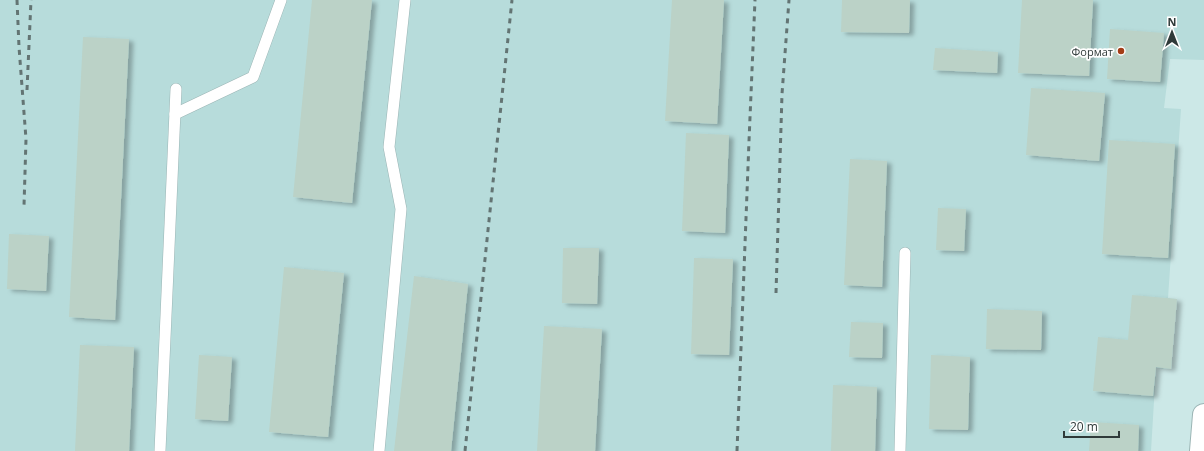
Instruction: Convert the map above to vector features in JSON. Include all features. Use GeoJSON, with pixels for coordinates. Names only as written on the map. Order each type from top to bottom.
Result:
{"type":"FeatureCollection","features":[{"type":"Feature","properties":{"kind":"main road"},"geometry":{"type":"LineString","coordinates":[[1201,451],[1204,415]]}},
{"type":"Feature","properties":{"kind":"lane"},"geometry":{"type":"LineString","coordinates":[[175,114],[253,77],[281,0]]}},
{"type":"Feature","properties":{"kind":"lane"},"geometry":{"type":"LineString","coordinates":[[379,451],[401,209],[388,147],[405,0]]}},
{"type":"Feature","properties":{"kind":"lane"},"geometry":{"type":"LineString","coordinates":[[160,451],[176,89]]}},
{"type":"Feature","properties":{"kind":"lane"},"geometry":{"type":"LineString","coordinates":[[900,451],[905,253]]}},
{"type":"Feature","properties":{"kind":"shaded area"},"geometry":{"type":"Polygon","coordinates":[[[0,0],[1204,0],[1204,60],[1170,59],[1164,108],[1181,109],[1168,298],[1177,299],[1171,369],[1156,368],[1151,451],[0,451],[0,0]]]}},
{"type":"Feature","properties":{"kind":"building"},"geometry":{"type":"Polygon","coordinates":[[[312,0],[372,0],[352,203],[293,197],[312,0]]]}},
{"type":"Feature","properties":{"kind":"building"},"geometry":{"type":"Polygon","coordinates":[[[672,0],[724,0],[717,124],[665,121],[672,0]]]}},
{"type":"Feature","properties":{"kind":"building"},"geometry":{"type":"Polygon","coordinates":[[[842,0],[910,0],[909,33],[841,32],[842,0]]]}},
{"type":"Feature","properties":{"kind":"building"},"geometry":{"type":"Polygon","coordinates":[[[1022,0],[1093,0],[1089,76],[1018,73],[1022,0]]]}},
{"type":"Feature","properties":{"kind":"building"},"geometry":{"type":"Polygon","coordinates":[[[1110,29],[1164,33],[1160,82],[1107,79],[1110,29]]]}},
{"type":"Feature","properties":{"kind":"building"},"geometry":{"type":"Polygon","coordinates":[[[83,37],[129,39],[115,320],[69,317],[83,37]]]}},
{"type":"Feature","properties":{"kind":"building"},"geometry":{"type":"Polygon","coordinates":[[[935,48],[998,52],[997,73],[933,70],[935,48]]]}},
{"type":"Feature","properties":{"kind":"building"},"geometry":{"type":"Polygon","coordinates":[[[1031,88],[1105,93],[1099,161],[1026,155],[1031,88]]]}},
{"type":"Feature","properties":{"kind":"building"},"geometry":{"type":"Polygon","coordinates":[[[686,133],[729,135],[725,233],[682,231],[686,133]]]}},
{"type":"Feature","properties":{"kind":"building"},"geometry":{"type":"Polygon","coordinates":[[[1109,140],[1175,144],[1168,258],[1102,254],[1109,140]]]}},
{"type":"Feature","properties":{"kind":"building"},"geometry":{"type":"Polygon","coordinates":[[[850,159],[887,161],[882,287],[844,285],[850,159]]]}},
{"type":"Feature","properties":{"kind":"building"},"geometry":{"type":"Polygon","coordinates":[[[938,208],[966,209],[964,251],[936,250],[938,208]]]}},
{"type":"Feature","properties":{"kind":"building"},"geometry":{"type":"Polygon","coordinates":[[[9,234],[49,236],[46,291],[7,289],[9,234]]]}},
{"type":"Feature","properties":{"kind":"building"},"geometry":{"type":"Polygon","coordinates":[[[563,248],[599,248],[597,304],[562,303],[563,248]]]}},
{"type":"Feature","properties":{"kind":"building"},"geometry":{"type":"Polygon","coordinates":[[[694,258],[733,259],[729,355],[691,354],[694,258]]]}},
{"type":"Feature","properties":{"kind":"building"},"geometry":{"type":"Polygon","coordinates":[[[284,267],[344,273],[328,437],[269,432],[284,267]]]}},
{"type":"Feature","properties":{"kind":"building"},"geometry":{"type":"Polygon","coordinates":[[[414,276],[468,284],[451,451],[394,451],[414,276]]]}},
{"type":"Feature","properties":{"kind":"building"},"geometry":{"type":"Polygon","coordinates":[[[1132,295],[1177,299],[1171,369],[1156,367],[1153,396],[1093,391],[1098,337],[1128,340],[1132,295]]]}},
{"type":"Feature","properties":{"kind":"building"},"geometry":{"type":"Polygon","coordinates":[[[987,309],[1042,311],[1041,350],[986,349],[987,309]]]}},
{"type":"Feature","properties":{"kind":"building"},"geometry":{"type":"Polygon","coordinates":[[[851,322],[883,323],[882,358],[849,357],[851,322]]]}},
{"type":"Feature","properties":{"kind":"building"},"geometry":{"type":"Polygon","coordinates":[[[544,326],[602,329],[595,451],[537,451],[544,326]]]}},
{"type":"Feature","properties":{"kind":"building"},"geometry":{"type":"Polygon","coordinates":[[[80,345],[134,347],[129,451],[75,451],[80,345]]]}},
{"type":"Feature","properties":{"kind":"building"},"geometry":{"type":"Polygon","coordinates":[[[199,355],[232,357],[228,421],[195,419],[199,355]]]}},
{"type":"Feature","properties":{"kind":"building"},"geometry":{"type":"Polygon","coordinates":[[[931,355],[970,357],[968,430],[929,429],[931,355]]]}},
{"type":"Feature","properties":{"kind":"building"},"geometry":{"type":"Polygon","coordinates":[[[833,385],[877,387],[875,451],[831,451],[833,385]]]}},
{"type":"Feature","properties":{"kind":"building"},"geometry":{"type":"Polygon","coordinates":[[[1091,422],[1139,425],[1138,451],[1089,451],[1091,422]]]}},
{"type":"Feature","properties":{"kind":"railway"},"geometry":{"type":"LineString","coordinates":[[17,0],[26,139],[24,206]]}},
{"type":"Feature","properties":{"kind":"railway"},"geometry":{"type":"LineString","coordinates":[[27,90],[31,0]]}},
{"type":"Feature","properties":{"kind":"railway"},"geometry":{"type":"LineString","coordinates":[[465,451],[512,0]]}},
{"type":"Feature","properties":{"kind":"railway"},"geometry":{"type":"LineString","coordinates":[[737,451],[755,0]]}},
{"type":"Feature","properties":{"kind":"railway"},"geometry":{"type":"LineString","coordinates":[[776,293],[782,94],[789,0]]}},
{"type":"Feature","properties":{"kind":"place","name":"Формат"},"geometry":{"type":"Point","coordinates":[1121,51]}}]}
